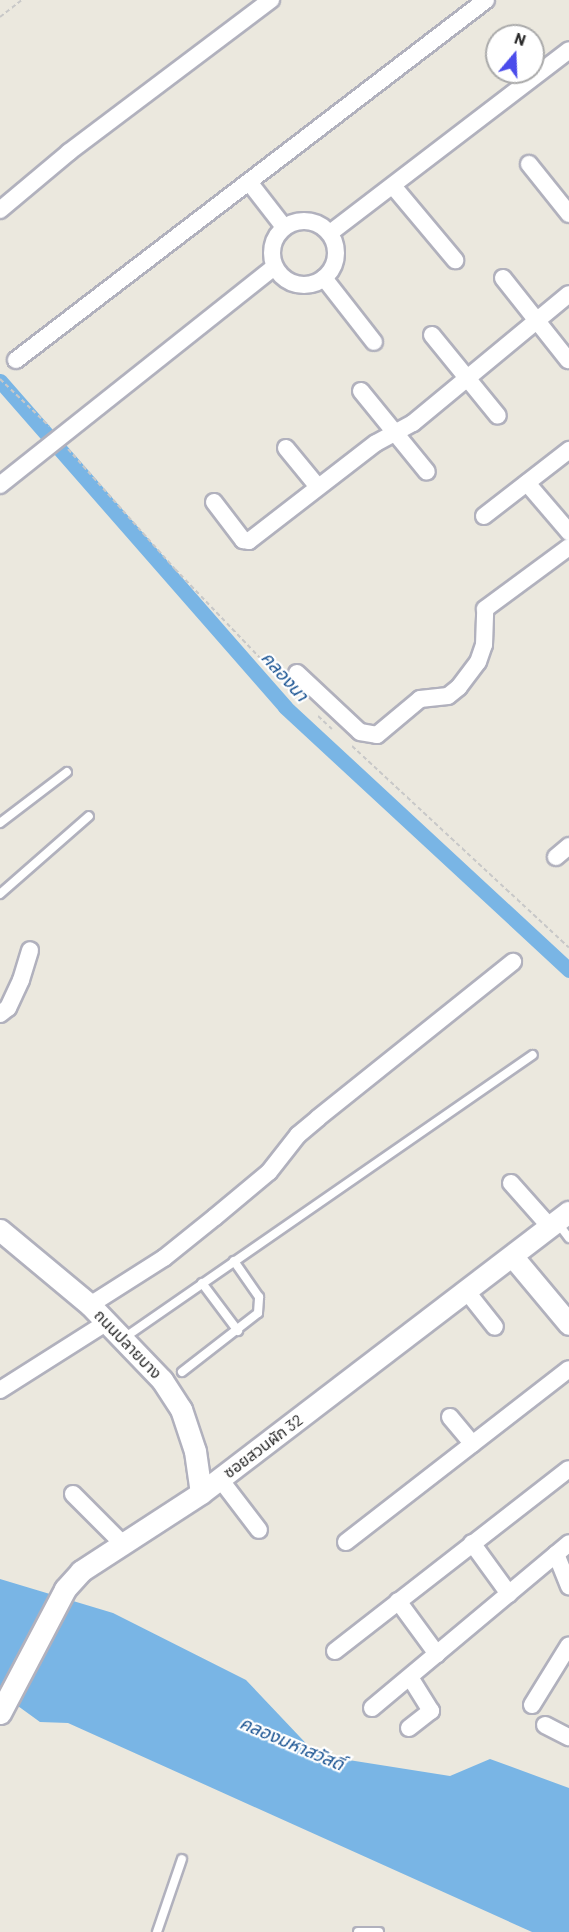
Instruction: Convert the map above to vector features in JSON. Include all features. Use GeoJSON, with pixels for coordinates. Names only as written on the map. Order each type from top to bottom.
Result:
{"type":"FeatureCollection","features":[{"type":"Feature","properties":{"kind":"street"},"geometry":{"type":"LineString","coordinates":[[0,210],[69,152],[271,0]]}},
{"type":"Feature","properties":{"kind":"street"},"geometry":{"type":"LineString","coordinates":[[16,360],[486,0]]}},
{"type":"Feature","properties":{"kind":"street"},"geometry":{"type":"LineString","coordinates":[[330,233],[569,50]]}},
{"type":"Feature","properties":{"kind":"street"},"geometry":{"type":"LineString","coordinates":[[529,164],[569,214]]}},
{"type":"Feature","properties":{"kind":"street"},"geometry":{"type":"LineString","coordinates":[[249,182],[284,227]]}},
{"type":"Feature","properties":{"kind":"street"},"geometry":{"type":"LineString","coordinates":[[393,186],[455,260]]}},
{"type":"Feature","properties":{"kind":"street"},"geometry":{"type":"LineString","coordinates":[[308,220],[330,233],[336,257],[324,278],[300,285],[288,281],[274,267],[272,248],[284,227],[308,220]]}},
{"type":"Feature","properties":{"kind":"street"},"geometry":{"type":"LineString","coordinates":[[0,485],[274,267]]}},
{"type":"Feature","properties":{"kind":"street"},"geometry":{"type":"LineString","coordinates":[[324,278],[374,342]]}},
{"type":"Feature","properties":{"kind":"street"},"geometry":{"type":"LineString","coordinates":[[503,278],[568,360]]}},
{"type":"Feature","properties":{"kind":"street"},"geometry":{"type":"LineString","coordinates":[[214,502],[246,542],[318,487],[413,423],[569,294]]}},
{"type":"Feature","properties":{"kind":"street"},"geometry":{"type":"LineString","coordinates":[[432,335],[498,416]]}},
{"type":"Feature","properties":{"kind":"street"},"geometry":{"type":"LineString","coordinates":[[361,391],[427,472]]}},
{"type":"Feature","properties":{"kind":"street"},"geometry":{"type":"LineString","coordinates":[[286,448],[318,487]]}},
{"type":"Feature","properties":{"kind":"street"},"geometry":{"type":"LineString","coordinates":[[484,516],[569,450]]}},
{"type":"Feature","properties":{"kind":"street"},"geometry":{"type":"LineString","coordinates":[[527,483],[569,532]]}},
{"type":"Feature","properties":{"kind":"street"},"geometry":{"type":"LineString","coordinates":[[297,673],[360,732],[377,735],[420,699],[447,696],[459,687],[478,662],[484,645],[485,609],[569,547]]}},
{"type":"Feature","properties":{"kind":"street"},"geometry":{"type":"LineString","coordinates":[[0,1014],[8,1008],[21,980],[30,950]]}},
{"type":"Feature","properties":{"kind":"street"},"geometry":{"type":"LineString","coordinates":[[90,1305],[164,1258],[215,1217],[269,1172],[298,1135],[513,962]]}},
{"type":"Feature","properties":{"kind":"street"},"geometry":{"type":"LineString","coordinates":[[511,1183],[561,1225]]}},
{"type":"Feature","properties":{"kind":"street","name":"ซอยสวนผัก 32"},"geometry":{"type":"LineString","coordinates":[[0,1713],[65,1589],[81,1571],[201,1493],[513,1257],[561,1225]]}},
{"type":"Feature","properties":{"kind":"street","name":"ถนนปลายบาง"},"geometry":{"type":"LineString","coordinates":[[0,1230],[90,1305],[162,1380],[181,1409],[195,1450],[201,1493]]}},
{"type":"Feature","properties":{"kind":"street"},"geometry":{"type":"LineString","coordinates":[[513,1257],[569,1324]]}},
{"type":"Feature","properties":{"kind":"street"},"geometry":{"type":"LineString","coordinates":[[468,1293],[495,1327]]}},
{"type":"Feature","properties":{"kind":"street"},"geometry":{"type":"LineString","coordinates":[[0,1390],[107,1322]]}},
{"type":"Feature","properties":{"kind":"street"},"geometry":{"type":"LineString","coordinates":[[346,1542],[569,1369]]}},
{"type":"Feature","properties":{"kind":"street"},"geometry":{"type":"LineString","coordinates":[[450,1417],[473,1444]]}},
{"type":"Feature","properties":{"kind":"street"},"geometry":{"type":"LineString","coordinates":[[335,1652],[569,1469]]}},
{"type":"Feature","properties":{"kind":"street"},"geometry":{"type":"LineString","coordinates":[[220,1479],[260,1530]]}},
{"type":"Feature","properties":{"kind":"street"},"geometry":{"type":"LineString","coordinates":[[73,1494],[122,1544]]}},
{"type":"Feature","properties":{"kind":"street"},"geometry":{"type":"LineString","coordinates":[[472,1543],[509,1594]]}},
{"type":"Feature","properties":{"kind":"street"},"geometry":{"type":"LineString","coordinates":[[372,1708],[563,1549]]}},
{"type":"Feature","properties":{"kind":"street"},"geometry":{"type":"LineString","coordinates":[[563,1549],[569,1587]]}},
{"type":"Feature","properties":{"kind":"street"},"geometry":{"type":"LineString","coordinates":[[398,1601],[437,1654]]}},
{"type":"Feature","properties":{"kind":"street"},"geometry":{"type":"LineString","coordinates":[[532,1705],[569,1645]]}},
{"type":"Feature","properties":{"kind":"street"},"geometry":{"type":"LineString","coordinates":[[409,1728],[431,1711],[410,1677]]}},
{"type":"Feature","properties":{"kind":"street"},"geometry":{"type":"LineString","coordinates":[[545,1725],[569,1737]]}},
{"type":"Feature","properties":{"kind":"lane"},"geometry":{"type":"LineString","coordinates":[[0,823],[67,772]]}},
{"type":"Feature","properties":{"kind":"lane"},"geometry":{"type":"LineString","coordinates":[[0,894],[89,816]]}},
{"type":"Feature","properties":{"kind":"lane"},"geometry":{"type":"LineString","coordinates":[[124,1338],[533,1054]]}},
{"type":"Feature","properties":{"kind":"lane"},"geometry":{"type":"LineString","coordinates":[[182,1372],[238,1331],[260,1307],[259,1297],[234,1261]]}},
{"type":"Feature","properties":{"kind":"lane"},"geometry":{"type":"LineString","coordinates":[[202,1283],[238,1331]]}},
{"type":"Feature","properties":{"kind":"lane"},"geometry":{"type":"LineString","coordinates":[[157,1932],[182,1859]]}},
{"type":"Feature","properties":{"kind":"lane"},"geometry":{"type":"LineString","coordinates":[[358,1932],[379,1932]]}},
{"type":"Feature","properties":{"kind":"path"},"geometry":{"type":"LineString","coordinates":[[0,17],[22,0]]}},
{"type":"Feature","properties":{"kind":"path"},"geometry":{"type":"LineString","coordinates":[[0,379],[59,437]]}},
{"type":"Feature","properties":{"kind":"water","name":"คลองมหาสวัสดิ์"},"geometry":{"type":"Polygon","coordinates":[[[0,1579],[113,1613],[246,1680],[317,1755],[450,1776],[490,1759],[569,1788],[569,1932],[532,1932],[68,1723],[40,1722],[0,1693],[0,1579]]]}},
{"type":"Feature","properties":{"kind":"waterway","name":"คลองนา"},"geometry":{"type":"LineString","coordinates":[[0,381],[285,707],[569,970]]}}]}
